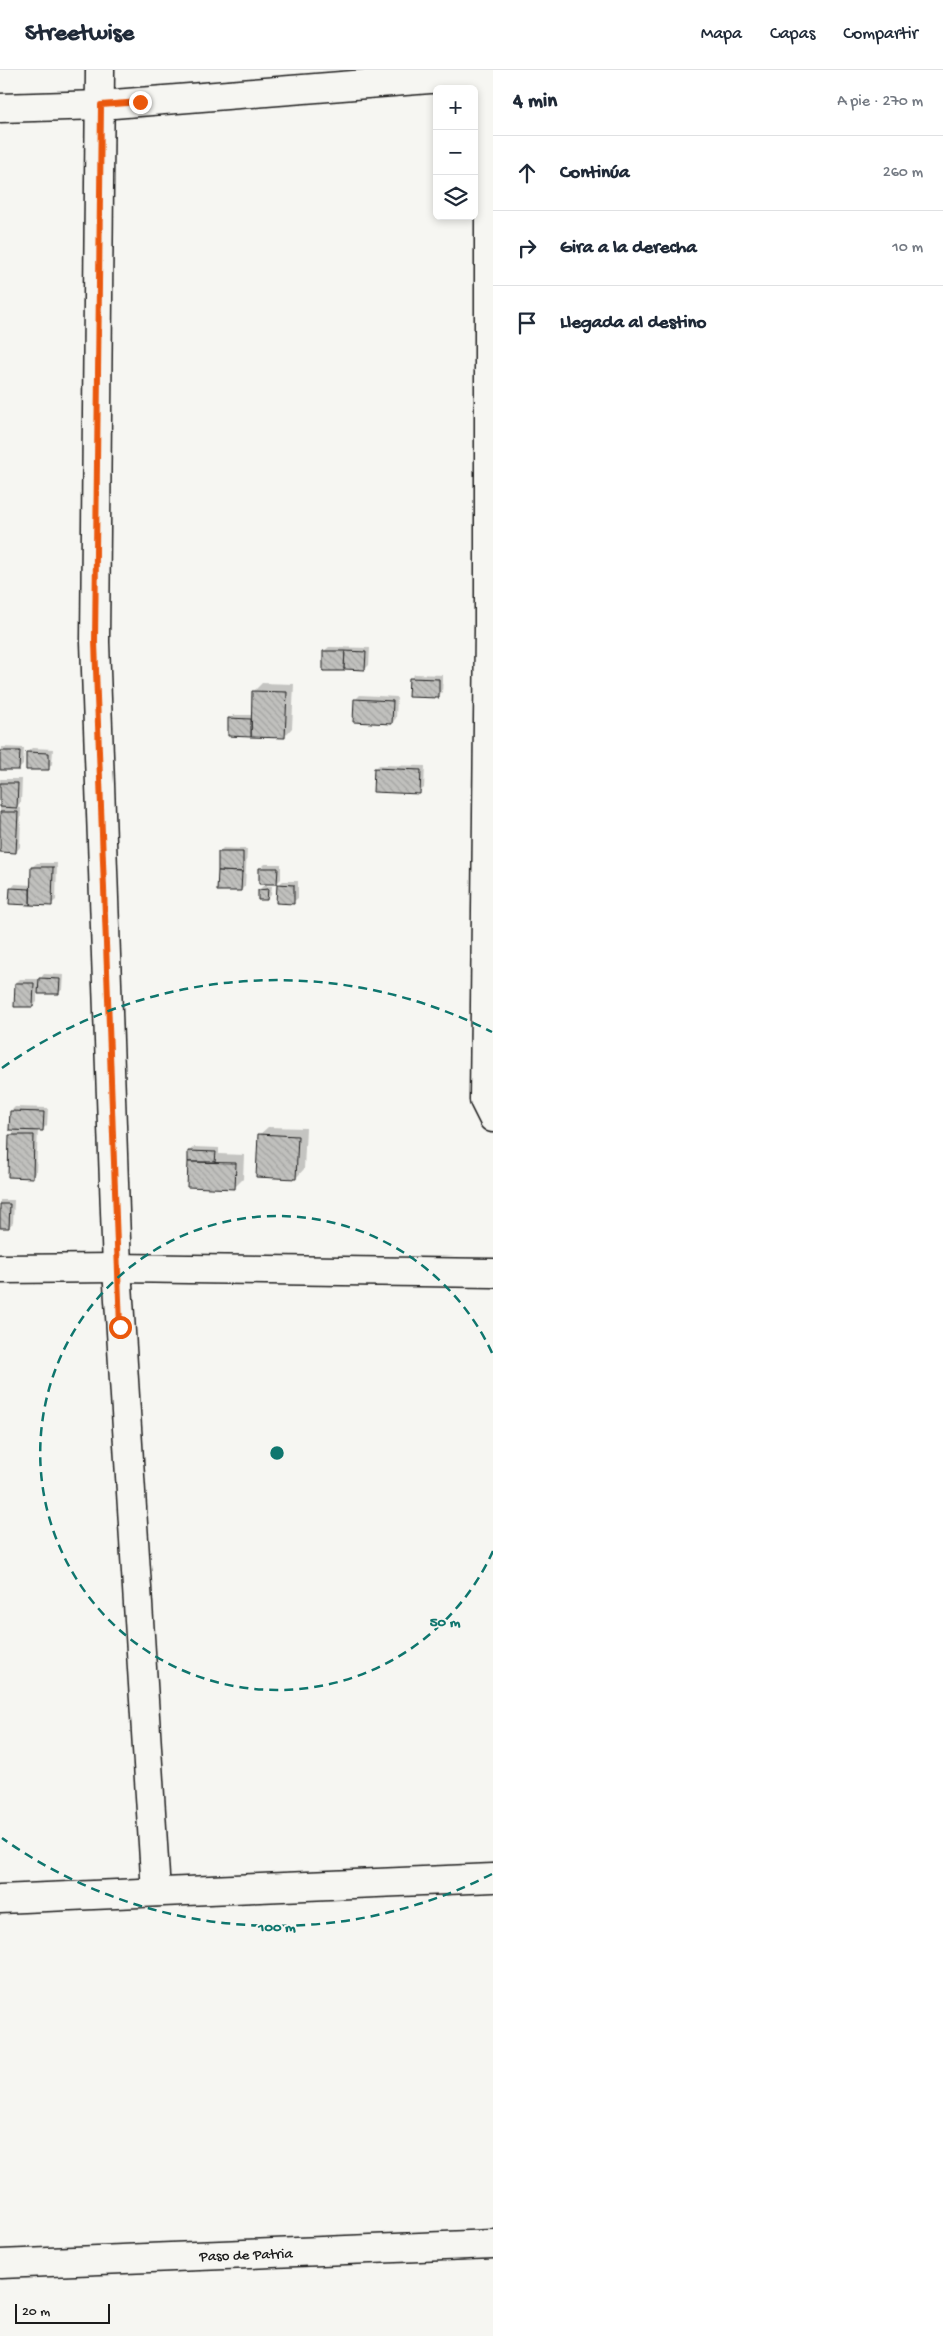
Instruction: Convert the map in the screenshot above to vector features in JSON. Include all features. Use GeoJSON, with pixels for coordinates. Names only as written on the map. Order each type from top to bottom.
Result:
{"type":"FeatureCollection","features":[{"type":"Feature","properties":{"kind":"street"},"geometry":{"type":"LineString","coordinates":[[100,70],[95,642],[117,1268],[156,1892]]}},
{"type":"Feature","properties":{"kind":"street"},"geometry":{"type":"LineString","coordinates":[[0,108],[101,105],[490,73],[489,626],[484,1100],[493,1118]]}},
{"type":"Feature","properties":{"kind":"street"},"geometry":{"type":"LineString","coordinates":[[0,1269],[117,1268],[493,1272]]}},
{"type":"Feature","properties":{"kind":"street"},"geometry":{"type":"LineString","coordinates":[[0,1899],[493,1878]]}},
{"type":"Feature","properties":{"kind":"street","name":"Paso de Patria"},"geometry":{"type":"LineString","coordinates":[[0,2264],[493,2244]]}},
{"type":"Feature","properties":{"kind":"building"},"geometry":{"type":"Polygon","coordinates":[[[323,651],[345,651],[344,671],[323,671],[323,651]]]}},
{"type":"Feature","properties":{"kind":"building"},"geometry":{"type":"Polygon","coordinates":[[[345,651],[366,652],[365,670],[344,669],[345,651]]]}},
{"type":"Feature","properties":{"kind":"building"},"geometry":{"type":"Polygon","coordinates":[[[409,678],[439,679],[439,698],[408,697],[409,678]]]}},
{"type":"Feature","properties":{"kind":"building"},"geometry":{"type":"Polygon","coordinates":[[[252,691],[287,692],[285,738],[251,737],[252,691]]]}},
{"type":"Feature","properties":{"kind":"building"},"geometry":{"type":"Polygon","coordinates":[[[354,699],[393,701],[392,724],[353,722],[354,699]]]}},
{"type":"Feature","properties":{"kind":"building"},"geometry":{"type":"Polygon","coordinates":[[[228,718],[251,719],[251,737],[228,736],[228,718]]]}},
{"type":"Feature","properties":{"kind":"building"},"geometry":{"type":"Polygon","coordinates":[[[0,751],[20,751],[19,770],[0,770],[0,751]]]}},
{"type":"Feature","properties":{"kind":"building"},"geometry":{"type":"Polygon","coordinates":[[[26,752],[49,753],[49,770],[26,770],[26,752]]]}},
{"type":"Feature","properties":{"kind":"building"},"geometry":{"type":"Polygon","coordinates":[[[374,768],[421,770],[420,794],[373,792],[374,768]]]}},
{"type":"Feature","properties":{"kind":"building"},"geometry":{"type":"Polygon","coordinates":[[[0,783],[18,783],[17,808],[0,807],[0,783]]]}},
{"type":"Feature","properties":{"kind":"building"},"geometry":{"type":"Polygon","coordinates":[[[0,812],[18,812],[16,853],[0,852],[0,812]]]}},
{"type":"Feature","properties":{"kind":"building"},"geometry":{"type":"Polygon","coordinates":[[[218,852],[243,852],[243,872],[218,871],[218,852]]]}},
{"type":"Feature","properties":{"kind":"building"},"geometry":{"type":"Polygon","coordinates":[[[31,867],[53,867],[52,906],[30,905],[31,867]]]}},
{"type":"Feature","properties":{"kind":"building"},"geometry":{"type":"Polygon","coordinates":[[[259,868],[278,868],[277,884],[259,884],[259,868]]]}},
{"type":"Feature","properties":{"kind":"building"},"geometry":{"type":"Polygon","coordinates":[[[218,871],[242,872],[241,891],[217,891],[218,871]]]}},
{"type":"Feature","properties":{"kind":"building"},"geometry":{"type":"Polygon","coordinates":[[[277,884],[294,885],[294,904],[276,903],[277,884]]]}},
{"type":"Feature","properties":{"kind":"building"},"geometry":{"type":"Polygon","coordinates":[[[10,888],[30,889],[30,905],[9,904],[10,888]]]}},
{"type":"Feature","properties":{"kind":"building"},"geometry":{"type":"Polygon","coordinates":[[[268,889],[267,900],[258,900],[258,890],[268,889]]]}},
{"type":"Feature","properties":{"kind":"building"},"geometry":{"type":"Polygon","coordinates":[[[39,978],[60,979],[59,994],[38,994],[39,978]]]}},
{"type":"Feature","properties":{"kind":"building"},"geometry":{"type":"Polygon","coordinates":[[[15,983],[34,983],[33,1007],[14,1007],[15,983]]]}},
{"type":"Feature","properties":{"kind":"building"},"geometry":{"type":"Polygon","coordinates":[[[10,1111],[44,1112],[43,1131],[9,1130],[10,1111]]]}},
{"type":"Feature","properties":{"kind":"building"},"geometry":{"type":"Polygon","coordinates":[[[258,1134],[298,1136],[296,1179],[256,1177],[258,1134]]]}},
{"type":"Feature","properties":{"kind":"building"},"geometry":{"type":"Polygon","coordinates":[[[9,1135],[34,1135],[33,1178],[8,1177],[9,1135]]]}},
{"type":"Feature","properties":{"kind":"building"},"geometry":{"type":"Polygon","coordinates":[[[188,1151],[216,1152],[215,1162],[188,1162],[188,1151]]]}},
{"type":"Feature","properties":{"kind":"building"},"geometry":{"type":"Polygon","coordinates":[[[188,1162],[236,1163],[235,1189],[187,1187],[188,1162]]]}},
{"type":"Feature","properties":{"kind":"building"},"geometry":{"type":"Polygon","coordinates":[[[0,1204],[10,1204],[9,1228],[0,1228],[0,1204]]]}},
{"type":"Feature","properties":{"kind":"route"},"geometry":{"type":"LineString","coordinates":[[120,1327],[95,642],[101,105],[140,102]]}}]}
